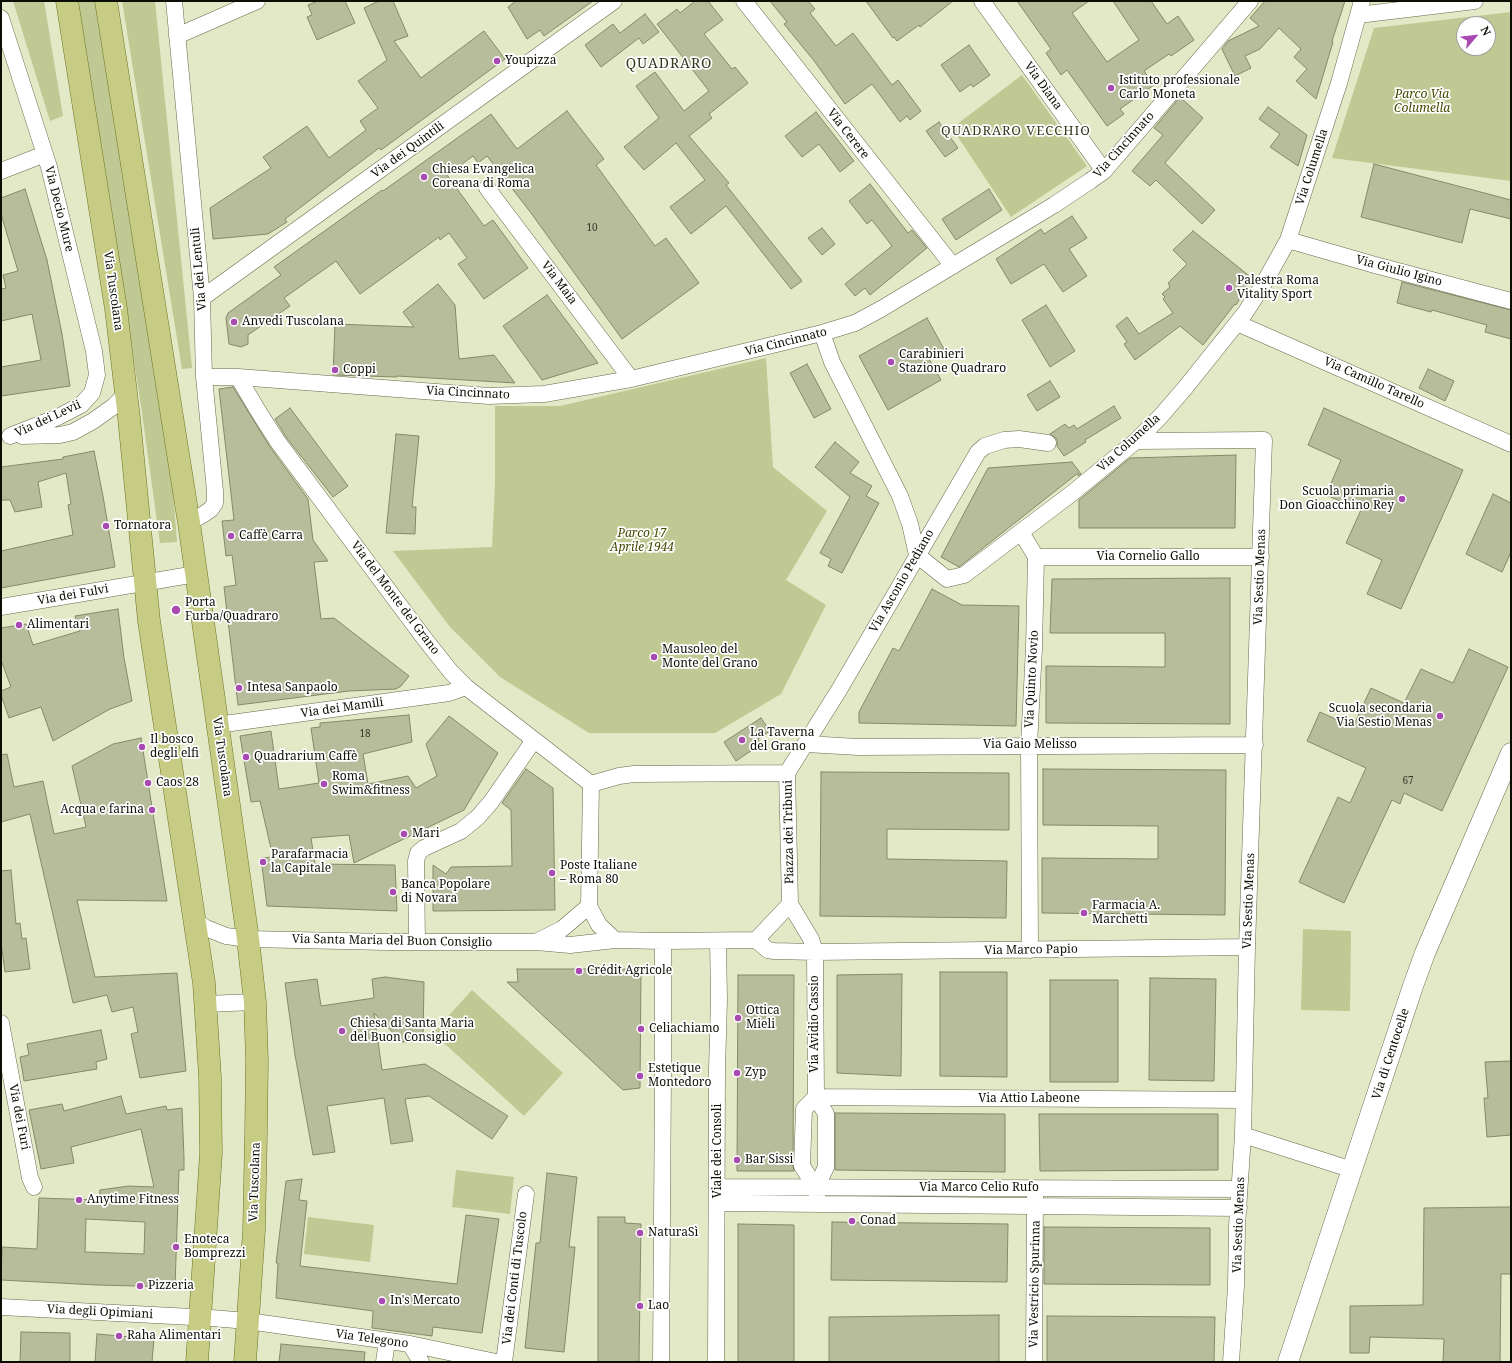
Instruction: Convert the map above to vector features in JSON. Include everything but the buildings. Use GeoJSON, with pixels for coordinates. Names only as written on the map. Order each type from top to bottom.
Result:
{"type":"FeatureCollection","features":[{"type":"Feature","properties":{"kind":"main road","name":"Via Tuscolana"},"geometry":{"type":"LineString","coordinates":[[67,1],[115,301],[127,393],[149,621],[204,983],[210,1077],[211,1153],[197,1362]]}},
{"type":"Feature","properties":{"kind":"main road","name":"Via Tuscolana"},"geometry":{"type":"LineString","coordinates":[[106,1],[189,522],[248,939],[255,1002],[257,1061],[254,1230],[245,1362]]}},
{"type":"Feature","properties":{"kind":"street","name":"Via dei Lentuli"},"geometry":{"type":"LineString","coordinates":[[174,1],[202,298],[204,377],[215,498],[213,506],[208,512],[189,522]]}},
{"type":"Feature","properties":{"kind":"street"},"geometry":{"type":"LineString","coordinates":[[177,36],[257,1]]}},
{"type":"Feature","properties":{"kind":"street","name":"Via dei Quintili"},"geometry":{"type":"LineString","coordinates":[[202,298],[614,1]]}},
{"type":"Feature","properties":{"kind":"street","name":"Via Cerere"},"geometry":{"type":"LineString","coordinates":[[744,1],[953,266]]}},
{"type":"Feature","properties":{"kind":"street","name":"Via Diana"},"geometry":{"type":"LineString","coordinates":[[982,1],[1104,171]]}},
{"type":"Feature","properties":{"kind":"street","name":"Via Cincinnato"},"geometry":{"type":"LineString","coordinates":[[204,377],[238,377],[464,394],[516,396],[557,393],[631,379],[822,333],[859,322],[1054,205],[1104,171],[1250,1]]}},
{"type":"Feature","properties":{"kind":"street"},"geometry":{"type":"LineString","coordinates":[[1360,8],[1475,1]]}},
{"type":"Feature","properties":{"kind":"street","name":"Via Columella"},"geometry":{"type":"LineString","coordinates":[[917,555],[947,578],[964,575],[1071,494],[1136,441],[1160,417],[1237,323],[1263,286],[1288,240],[1339,83],[1360,8]]}},
{"type":"Feature","properties":{"kind":"street","name":"Via Decio Mure"},"geometry":{"type":"LineString","coordinates":[[1,18],[45,154],[96,359],[96,382],[92,393],[86,401]]}},
{"type":"Feature","properties":{"kind":"street"},"geometry":{"type":"LineString","coordinates":[[1,171],[45,154]]}},
{"type":"Feature","properties":{"kind":"street","name":"Via Maia"},"geometry":{"type":"LineString","coordinates":[[487,188],[631,379]]}},
{"type":"Feature","properties":{"kind":"street","name":"Via Giulio Igino"},"geometry":{"type":"LineString","coordinates":[[1288,240],[1511,301]]}},
{"type":"Feature","properties":{"kind":"street","name":"Via Camillo Tarello"},"geometry":{"type":"LineString","coordinates":[[1237,323],[1511,444]]}},
{"type":"Feature","properties":{"kind":"street"},"geometry":{"type":"LineString","coordinates":[[822,333],[832,362],[900,496],[910,524],[917,555]]}},
{"type":"Feature","properties":{"kind":"street","name":"Via del Monte del Grano"},"geometry":{"type":"LineString","coordinates":[[238,377],[278,442],[451,672],[466,687],[592,784]]}},
{"type":"Feature","properties":{"kind":"street","name":"Via dei Levii"},"geometry":{"type":"LineString","coordinates":[[5,437],[73,432],[93,421],[114,406],[127,393]]}},
{"type":"Feature","properties":{"kind":"street","name":"Via dei Levii"},"geometry":{"type":"LineString","coordinates":[[5,437],[58,417],[86,401]]}},
{"type":"Feature","properties":{"kind":"street","name":"Via Asconio Pediano"},"geometry":{"type":"LineString","coordinates":[[787,773],[839,690],[978,452],[985,446],[1004,440],[1019,439],[1048,443]]}},
{"type":"Feature","properties":{"kind":"street","name":"Via Sestio Menas"},"geometry":{"type":"LineString","coordinates":[[1136,441],[1264,440],[1255,745],[1247,947],[1243,1135],[1231,1362]]}},
{"type":"Feature","properties":{"kind":"street"},"geometry":{"type":"LineString","coordinates":[[1022,532],[1036,557]]}},
{"type":"Feature","properties":{"kind":"street","name":"Via Cornelio Gallo"},"geometry":{"type":"LineString","coordinates":[[1036,557],[1261,557]]}},
{"type":"Feature","properties":{"kind":"street","name":"Via Quinto Novio"},"geometry":{"type":"LineString","coordinates":[[1030,950],[1029,745],[1034,648],[1036,557]]}},
{"type":"Feature","properties":{"kind":"street"},"geometry":{"type":"LineString","coordinates":[[145,583],[196,574]]}},
{"type":"Feature","properties":{"kind":"street","name":"Via dei Fulvi"},"geometry":{"type":"LineString","coordinates":[[1,607],[145,583]]}},
{"type":"Feature","properties":{"kind":"street","name":"Via dei Mamili"},"geometry":{"type":"LineString","coordinates":[[217,725],[449,693],[466,687]]}},
{"type":"Feature","properties":{"kind":"street"},"geometry":{"type":"LineString","coordinates":[[417,942],[416,861],[418,853],[424,848],[461,831],[478,817],[492,802],[534,740]]}},
{"type":"Feature","properties":{"kind":"street","name":"Via Gaio Melisso"},"geometry":{"type":"LineString","coordinates":[[806,744],[858,746],[1255,745]]}},
{"type":"Feature","properties":{"kind":"street","name":"Via di Centocelle"},"geometry":{"type":"LineString","coordinates":[[1288,1362],[1425,953],[1511,754]]}},
{"type":"Feature","properties":{"kind":"street","name":"Piazza dei Tribuni"},"geometry":{"type":"LineString","coordinates":[[592,784],[619,776],[634,774],[787,773],[790,904]]}},
{"type":"Feature","properties":{"kind":"street"},"geometry":{"type":"LineString","coordinates":[[592,784],[589,906],[599,925],[615,940],[756,940],[790,904],[811,939],[815,952]]}},
{"type":"Feature","properties":{"kind":"street","name":"Via Santa Maria del Buon Consiglio"},"geometry":{"type":"LineString","coordinates":[[536,942],[562,930],[589,906]]}},
{"type":"Feature","properties":{"kind":"street"},"geometry":{"type":"LineString","coordinates":[[194,920],[206,928],[226,936],[248,939]]}},
{"type":"Feature","properties":{"kind":"street","name":"Via Santa Maria del Buon Consiglio"},"geometry":{"type":"LineString","coordinates":[[248,939],[417,942],[536,942],[570,945],[615,940]]}},
{"type":"Feature","properties":{"kind":"street","name":"Via Marco Papio"},"geometry":{"type":"LineString","coordinates":[[756,940],[768,950],[815,952],[1247,947]]}},
{"type":"Feature","properties":{"kind":"street"},"geometry":{"type":"LineString","coordinates":[[661,1362],[664,1073],[663,941]]}},
{"type":"Feature","properties":{"kind":"street","name":"Viale dei Consoli"},"geometry":{"type":"LineString","coordinates":[[716,1362],[718,1203],[717,1069],[719,1000],[718,941]]}},
{"type":"Feature","properties":{"kind":"street","name":"Via Avidio Cassio"},"geometry":{"type":"LineString","coordinates":[[815,952],[816,1097],[826,1114],[826,1167],[817,1195]]}},
{"type":"Feature","properties":{"kind":"street"},"geometry":{"type":"LineString","coordinates":[[206,1004],[255,1002]]}},
{"type":"Feature","properties":{"kind":"street","name":"Via dei Furi"},"geometry":{"type":"LineString","coordinates":[[1,1023],[30,1178],[34,1187]]}},
{"type":"Feature","properties":{"kind":"street"},"geometry":{"type":"LineString","coordinates":[[816,1097],[804,1109],[802,1166],[817,1195]]}},
{"type":"Feature","properties":{"kind":"street","name":"Via Attio Labeone"},"geometry":{"type":"LineString","coordinates":[[816,1097],[1243,1100]]}},
{"type":"Feature","properties":{"kind":"street"},"geometry":{"type":"LineString","coordinates":[[1243,1135],[1353,1170]]}},
{"type":"Feature","properties":{"kind":"street","name":"Via Marco Celio Rufo"},"geometry":{"type":"LineString","coordinates":[[718,1186],[817,1195],[1035,1206],[1238,1208]]}},
{"type":"Feature","properties":{"kind":"street"},"geometry":{"type":"LineString","coordinates":[[1035,1188],[1035,1206]]}},
{"type":"Feature","properties":{"kind":"street","name":"Via Marco Celio Rufo"},"geometry":{"type":"LineString","coordinates":[[718,1203],[817,1195],[1035,1188],[1240,1189]]}},
{"type":"Feature","properties":{"kind":"street","name":"Via dei Conti di Tuscolo"},"geometry":{"type":"LineString","coordinates":[[504,1362],[526,1194]]}},
{"type":"Feature","properties":{"kind":"street","name":"Via Vestricio Spurinna"},"geometry":{"type":"LineString","coordinates":[[1034,1362],[1035,1206]]}},
{"type":"Feature","properties":{"kind":"street","name":"Via degli Opimiani"},"geometry":{"type":"LineString","coordinates":[[1,1307],[200,1317],[248,1321]]}},
{"type":"Feature","properties":{"kind":"street","name":"Via Telegono"},"geometry":{"type":"LineString","coordinates":[[248,1321],[410,1344],[496,1362]]}},
{"type":"Feature","properties":{"kind":"street"},"geometry":{"type":"LineString","coordinates":[[384,1362],[387,1341]]}},
{"type":"Feature","properties":{"kind":"street"},"geometry":{"type":"LineString","coordinates":[[410,1344],[421,1362]]}},
{"type":"Feature","properties":{"kind":"green space"},"geometry":{"type":"Polygon","coordinates":[[[13,1],[44,1],[63,116],[50,121],[13,1]]]}},
{"type":"Feature","properties":{"kind":"green space"},"geometry":{"type":"Polygon","coordinates":[[[77,1],[96,1],[173,491],[177,542],[160,543],[141,406],[77,1]]]}},
{"type":"Feature","properties":{"kind":"green space"},"geometry":{"type":"Polygon","coordinates":[[[122,1],[155,1],[192,368],[182,369],[122,1]]]}},
{"type":"Feature","properties":{"kind":"green space","name":"Parco Via Columella"},"geometry":{"type":"Polygon","coordinates":[[[1511,12],[1511,181],[1332,158],[1374,28],[1456,18],[1456,56],[1496,56],[1496,16],[1477,16],[1511,12]]]}},
{"type":"Feature","properties":{"kind":"green space"},"geometry":{"type":"Polygon","coordinates":[[[1022,75],[1087,166],[1011,217],[952,128],[1022,75]]]}},
{"type":"Feature","properties":{"kind":"green space","name":"Parco 17 Aprile 1944"},"geometry":{"type":"Polygon","coordinates":[[[766,358],[773,467],[827,511],[786,580],[826,605],[781,694],[715,733],[589,733],[500,677],[450,627],[393,551],[492,547],[495,485],[495,406],[560,406],[766,358]]]}},
{"type":"Feature","properties":{"kind":"green space"},"geometry":{"type":"Polygon","coordinates":[[[1303,929],[1351,931],[1350,1011],[1301,1010],[1303,929]]]}},
{"type":"Feature","properties":{"kind":"green space"},"geometry":{"type":"Polygon","coordinates":[[[472,990],[563,1073],[524,1116],[433,1033],[472,990]]]}},
{"type":"Feature","properties":{"kind":"green space"},"geometry":{"type":"Polygon","coordinates":[[[456,1170],[514,1177],[510,1214],[452,1207],[456,1170]]]}},
{"type":"Feature","properties":{"kind":"green space"},"geometry":{"type":"Polygon","coordinates":[[[308,1217],[374,1225],[370,1262],[304,1254],[308,1217]]]}},
{"type":"Feature","properties":{"kind":"place","name":"Youpizza"},"geometry":{"type":"Point","coordinates":[497,61]}},
{"type":"Feature","properties":{"kind":"place","name":"Istituto professionale Carlo Moneta"},"geometry":{"type":"Point","coordinates":[1111,88]}},
{"type":"Feature","properties":{"kind":"place","name":"Chiesa Evangelica Coreana di Roma"},"geometry":{"type":"Point","coordinates":[424,177]}},
{"type":"Feature","properties":{"kind":"place","name":"Palestra Roma Vitality Sport"},"geometry":{"type":"Point","coordinates":[1229,288]}},
{"type":"Feature","properties":{"kind":"place","name":"Anvedi Tuscolana"},"geometry":{"type":"Point","coordinates":[234,322]}},
{"type":"Feature","properties":{"kind":"place","name":"Carabinieri Stazione Quadraro"},"geometry":{"type":"Point","coordinates":[891,362]}},
{"type":"Feature","properties":{"kind":"place","name":"Coppi"},"geometry":{"type":"Point","coordinates":[335,370]}},
{"type":"Feature","properties":{"kind":"place","name":"Scuola primaria Don Gioacchino Rey"},"geometry":{"type":"Point","coordinates":[1402,499]}},
{"type":"Feature","properties":{"kind":"place","name":"Tornatora"},"geometry":{"type":"Point","coordinates":[106,526]}},
{"type":"Feature","properties":{"kind":"place","name":"Caffè Carra"},"geometry":{"type":"Point","coordinates":[231,536]}},
{"type":"Feature","properties":{"kind":"place","name":"Porta Furba/Quadraro"},"geometry":{"type":"Point","coordinates":[176,610]}},
{"type":"Feature","properties":{"kind":"place","name":"Alimentari"},"geometry":{"type":"Point","coordinates":[19,625]}},
{"type":"Feature","properties":{"kind":"place","name":"Mausoleo del Monte del Grano"},"geometry":{"type":"Point","coordinates":[654,657]}},
{"type":"Feature","properties":{"kind":"place","name":"Intesa Sanpaolo"},"geometry":{"type":"Point","coordinates":[239,688]}},
{"type":"Feature","properties":{"kind":"place","name":"Scuola secondaria Via Sestio Menas"},"geometry":{"type":"Point","coordinates":[1440,716]}},
{"type":"Feature","properties":{"kind":"place","name":"La Taverna del Grano"},"geometry":{"type":"Point","coordinates":[742,740]}},
{"type":"Feature","properties":{"kind":"place","name":"Il bosco degli elfi"},"geometry":{"type":"Point","coordinates":[142,747]}},
{"type":"Feature","properties":{"kind":"place","name":"Quadrarium Caffè"},"geometry":{"type":"Point","coordinates":[246,757]}},
{"type":"Feature","properties":{"kind":"place","name":"Caos 28"},"geometry":{"type":"Point","coordinates":[148,783]}},
{"type":"Feature","properties":{"kind":"place","name":"Roma Swim&fitness"},"geometry":{"type":"Point","coordinates":[324,784]}},
{"type":"Feature","properties":{"kind":"place","name":"Acqua e farina"},"geometry":{"type":"Point","coordinates":[152,810]}},
{"type":"Feature","properties":{"kind":"place","name":"Mari"},"geometry":{"type":"Point","coordinates":[404,834]}},
{"type":"Feature","properties":{"kind":"place","name":"Parafarmacia la Capitale"},"geometry":{"type":"Point","coordinates":[263,862]}},
{"type":"Feature","properties":{"kind":"place","name":"Poste Italiane – Roma 80"},"geometry":{"type":"Point","coordinates":[552,873]}},
{"type":"Feature","properties":{"kind":"place","name":"Banca Popolare di Novara"},"geometry":{"type":"Point","coordinates":[393,892]}},
{"type":"Feature","properties":{"kind":"place","name":"Farmacia A. Marchetti"},"geometry":{"type":"Point","coordinates":[1084,913]}},
{"type":"Feature","properties":{"kind":"place","name":"Crédit Agricole"},"geometry":{"type":"Point","coordinates":[579,971]}},
{"type":"Feature","properties":{"kind":"place","name":"Ottica Mieli"},"geometry":{"type":"Point","coordinates":[738,1018]}},
{"type":"Feature","properties":{"kind":"place","name":"Celiachiamo"},"geometry":{"type":"Point","coordinates":[641,1029]}},
{"type":"Feature","properties":{"kind":"place","name":"Chiesa di Santa Maria del Buon Consiglio"},"geometry":{"type":"Point","coordinates":[342,1031]}},
{"type":"Feature","properties":{"kind":"place","name":"Zyp"},"geometry":{"type":"Point","coordinates":[737,1073]}},
{"type":"Feature","properties":{"kind":"place","name":"Estetique Montedoro"},"geometry":{"type":"Point","coordinates":[640,1076]}},
{"type":"Feature","properties":{"kind":"place","name":"Bar Sissi"},"geometry":{"type":"Point","coordinates":[737,1160]}},
{"type":"Feature","properties":{"kind":"place","name":"Anytime Fitness"},"geometry":{"type":"Point","coordinates":[79,1200]}},
{"type":"Feature","properties":{"kind":"place","name":"Conad"},"geometry":{"type":"Point","coordinates":[852,1221]}},
{"type":"Feature","properties":{"kind":"place","name":"NaturaSì"},"geometry":{"type":"Point","coordinates":[640,1233]}},
{"type":"Feature","properties":{"kind":"place","name":"Enoteca Bomprezzi"},"geometry":{"type":"Point","coordinates":[176,1247]}},
{"type":"Feature","properties":{"kind":"place","name":"Pizzeria"},"geometry":{"type":"Point","coordinates":[140,1286]}},
{"type":"Feature","properties":{"kind":"place","name":"In's Mercato"},"geometry":{"type":"Point","coordinates":[382,1301]}},
{"type":"Feature","properties":{"kind":"place","name":"Lao"},"geometry":{"type":"Point","coordinates":[640,1306]}},
{"type":"Feature","properties":{"kind":"place","name":"Raha Alimentari"},"geometry":{"type":"Point","coordinates":[119,1336]}},
{"type":"Feature","properties":{"kind":"district","name":"QUADRARO"},"geometry":{"type":"Point","coordinates":[669,64]}},
{"type":"Feature","properties":{"kind":"district","name":"QUADRARO VECCHIO"},"geometry":{"type":"Point","coordinates":[1016,131]}}]}
